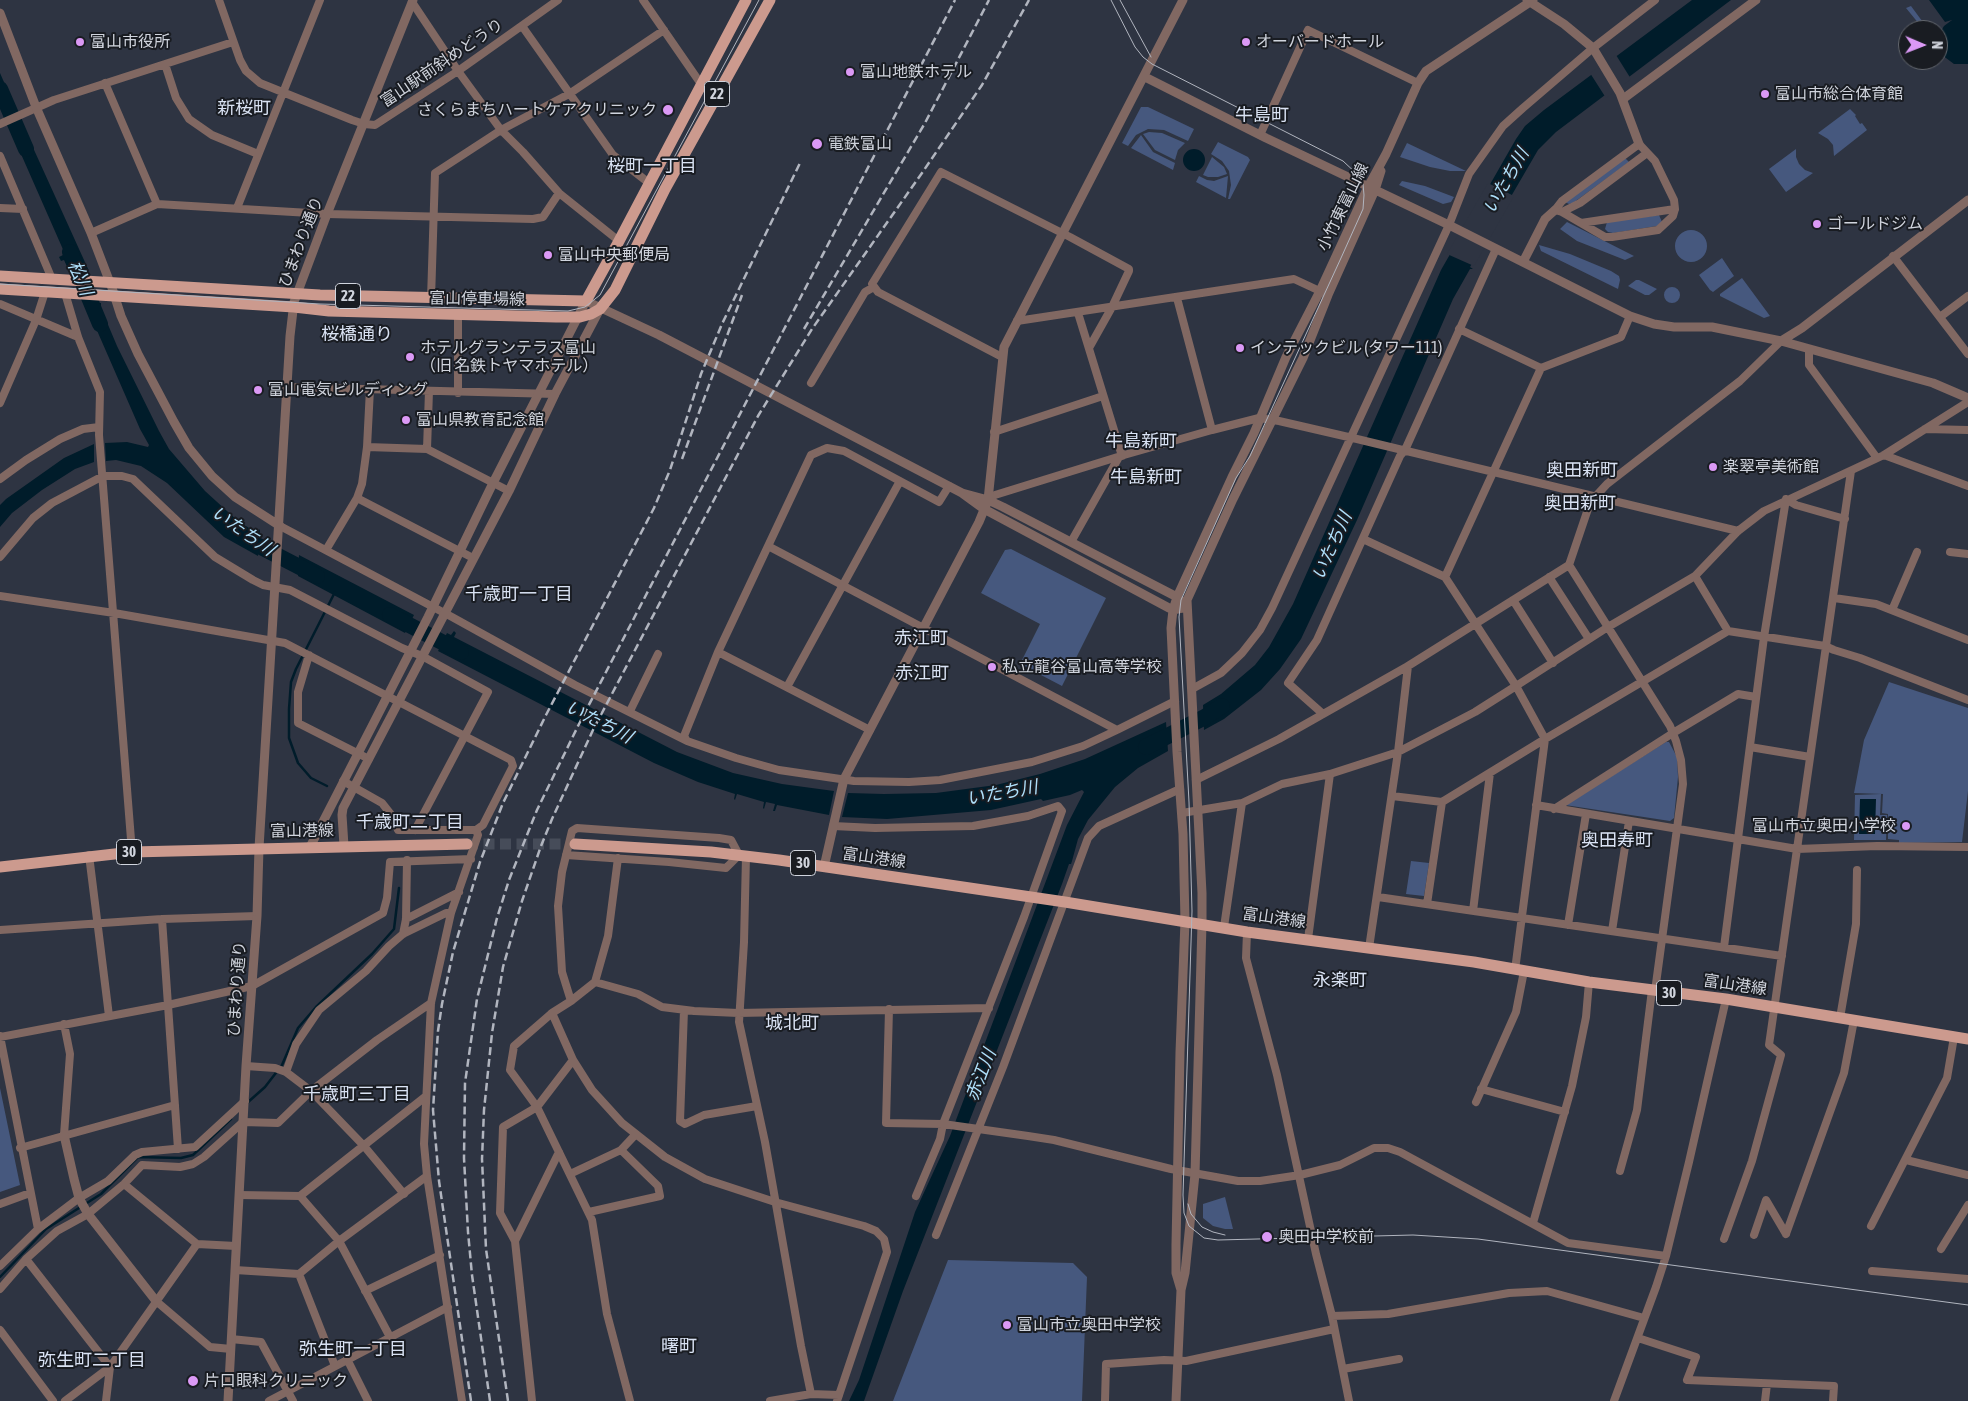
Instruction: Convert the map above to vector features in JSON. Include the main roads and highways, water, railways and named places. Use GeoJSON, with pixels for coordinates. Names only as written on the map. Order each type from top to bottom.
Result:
{"type":"FeatureCollection","features":[{"type":"Feature","properties":{"kind":"main road","name":"富山停車場線"},"geometry":{"type":"LineString","coordinates":[[0,276],[431,299],[586,302],[746,0]]}},
{"type":"Feature","properties":{"kind":"main road","name":"富山停車場線"},"geometry":{"type":"LineString","coordinates":[[0,289],[294,307],[329,311],[458,315],[577,316],[591,314],[600,309],[615,290],[641,234],[770,0]]}},
{"type":"Feature","properties":{"kind":"main road","name":"富山港線"},"geometry":{"type":"LineString","coordinates":[[0,867],[89,855],[132,852],[467,844]]}},
{"type":"Feature","properties":{"kind":"main road","name":"富山港線"},"geometry":{"type":"LineString","coordinates":[[575,844],[742,855],[1033,897],[1247,932],[1308,939],[1589,982],[1726,1000],[1968,1039]]}},
{"type":"Feature","properties":{"kind":"water"},"geometry":{"type":"Polygon","coordinates":[[[1692,0],[1731,0],[1556,132],[1538,150],[1470,267],[1473,269],[1470,269],[1453,299],[1357,520],[1301,639],[1280,669],[1261,690],[1224,719],[1204,730],[1203,705],[1221,694],[1255,665],[1269,647],[1293,604],[1441,270],[1516,139],[1525,126],[1544,110],[1692,0]]]}},
{"type":"Feature","properties":{"kind":"water"},"geometry":{"type":"Polygon","coordinates":[[[1929,0],[1968,0],[1968,64],[1954,64],[1948,60],[1948,23],[1952,20],[1944,20],[1929,0]]]}},
{"type":"Feature","properties":{"kind":"water"},"geometry":{"type":"Polygon","coordinates":[[[0,73],[14,105],[3,111],[0,105],[0,73]]]}},
{"type":"Feature","properties":{"kind":"water","name":"松川"},"geometry":{"type":"Polygon","coordinates":[[[22,123],[89,271],[69,271],[64,260],[61,261],[59,257],[65,254],[10,129],[17,128],[22,123]]]}},
{"type":"Feature","properties":{"kind":"water"},"geometry":{"type":"Polygon","coordinates":[[[1194,149],[1204,156],[1205,160],[1198,170],[1194,171],[1184,164],[1183,160],[1190,150],[1194,149]]]}},
{"type":"Feature","properties":{"kind":"water","name":"いたち川"},"geometry":{"type":"Polygon","coordinates":[[[85,303],[101,303],[101,308],[117,346],[169,449],[205,491],[238,521],[257,533],[260,529],[258,556],[224,537],[167,483],[141,466],[116,460],[106,461],[105,443],[127,442],[148,447],[149,445],[140,429],[85,303]]]}},
{"type":"Feature","properties":{"kind":"water"},"geometry":{"type":"Polygon","coordinates":[[[94,444],[94,462],[75,469],[42,490],[12,513],[0,527],[0,505],[6,499],[64,458],[94,444]]]}},
{"type":"Feature","properties":{"kind":"water","name":"いたち川"},"geometry":{"type":"Polygon","coordinates":[[[299,555],[414,615],[405,633],[298,576],[299,555]]]}},
{"type":"Feature","properties":{"kind":"water"},"geometry":{"type":"Polygon","coordinates":[[[454,631],[456,633],[454,637],[677,752],[733,773],[782,784],[834,791],[829,815],[777,805],[775,811],[773,811],[775,804],[766,802],[764,809],[764,802],[737,794],[735,800],[735,794],[698,782],[654,763],[438,651],[447,633],[451,635],[454,631]]]}},
{"type":"Feature","properties":{"kind":"water","name":"赤江川"},"geometry":{"type":"Polygon","coordinates":[[[1166,722],[1168,751],[1138,768],[1115,787],[1088,820],[1078,839],[1071,864],[1069,864],[903,1291],[864,1401],[849,1401],[859,1380],[915,1212],[950,1136],[1067,825],[1084,792],[1082,790],[1070,795],[1043,801],[1041,799],[991,810],[887,819],[842,817],[848,793],[936,793],[996,785],[1040,774],[1085,759],[1166,722]]]}},
{"type":"Feature","properties":{"kind":"water"},"geometry":{"type":"Polygon","coordinates":[[[1860,799],[1876,799],[1875,834],[1859,834],[1860,799]]]}},
{"type":"Feature","properties":{"kind":"waterway","name":"松川"},"geometry":{"type":"LineString","coordinates":[[0,89],[26,149]]}},
{"type":"Feature","properties":{"kind":"waterway","name":"松川"},"geometry":{"type":"LineString","coordinates":[[70,252],[100,324]]}},
{"type":"Feature","properties":{"kind":"waterway","name":"いたち川"},"geometry":{"type":"LineString","coordinates":[[241,533],[255,544],[317,576]]}},
{"type":"Feature","properties":{"kind":"waterway"},"geometry":{"type":"LineString","coordinates":[[327,786],[311,778],[298,763],[289,738],[289,709],[291,682],[296,669],[335,592]]}},
{"type":"Feature","properties":{"kind":"waterway","name":"いたち川"},"geometry":{"type":"LineString","coordinates":[[390,615],[461,652]]}},
{"type":"Feature","properties":{"kind":"waterway","name":"いたち川"},"geometry":{"type":"LineString","coordinates":[[1146,747],[1205,717],[1222,706]]}},
{"type":"Feature","properties":{"kind":"waterway"},"geometry":{"type":"LineString","coordinates":[[247,1103],[265,1087],[282,1065],[298,1028],[316,1007],[372,954],[394,929],[399,888]]}},
{"type":"Feature","properties":{"kind":"waterway"},"geometry":{"type":"LineString","coordinates":[[0,1277],[46,1229],[101,1194],[138,1157],[181,1158],[193,1155],[231,1119]]}},
{"type":"Feature","properties":{"kind":"tunnel"},"geometry":{"type":"LineString","coordinates":[[467,844],[575,844]]}},
{"type":"Feature","properties":{"kind":"tram line"},"geometry":{"type":"LineString","coordinates":[[0,284],[320,304],[568,311],[585,307],[600,295],[759,0]]}},
{"type":"Feature","properties":{"kind":"tram line"},"geometry":{"type":"LineString","coordinates":[[1111,0],[1135,47],[1152,64],[1343,161],[1358,175],[1363,184],[1364,195],[1363,209],[1341,258],[1250,456],[1236,478],[1181,600],[1179,617],[1189,802],[1192,911],[1183,1195],[1184,1213],[1189,1226],[1204,1238],[1218,1240],[1413,1235],[1478,1239],[1968,1305]]}},
{"type":"Feature","properties":{"kind":"tram line"},"geometry":{"type":"LineString","coordinates":[[1120,0],[1151,57]]}},
{"type":"Feature","properties":{"kind":"tram line"},"geometry":{"type":"LineString","coordinates":[[1188,1204],[1191,1214],[1202,1227],[1225,1235]]}},
{"type":"Feature","properties":{"kind":"railway"},"geometry":{"type":"LineString","coordinates":[[490,1401],[472,1275],[468,1232],[464,1158],[465,1083],[477,999],[497,918],[509,880],[537,810],[579,724],[955,0]]}},
{"type":"Feature","properties":{"kind":"railway"},"geometry":{"type":"LineString","coordinates":[[804,329],[925,123],[989,0]]}},
{"type":"Feature","properties":{"kind":"railway"},"geometry":{"type":"LineString","coordinates":[[508,1401],[486,1249],[482,1159],[484,1110],[492,1033],[503,967],[522,901],[541,846],[593,730],[758,416],[812,329],[982,85],[1029,0]]}},
{"type":"Feature","properties":{"kind":"railway"},"geometry":{"type":"LineString","coordinates":[[471,1401],[439,1181],[433,1110],[438,1031],[453,952],[480,862],[503,803],[546,715],[654,508],[670,470],[701,374],[722,324],[800,163]]}},
{"type":"Feature","properties":{"kind":"railway"},"geometry":{"type":"LineString","coordinates":[[682,459],[742,295]]}},
{"type":"Feature","properties":{"kind":"place","name":"富山市役所"},"geometry":{"type":"Point","coordinates":[80,42]}},
{"type":"Feature","properties":{"kind":"place","name":"オーバードホール"},"geometry":{"type":"Point","coordinates":[1246,42]}},
{"type":"Feature","properties":{"kind":"place","name":"富山地鉄ホテル"},"geometry":{"type":"Point","coordinates":[850,72]}},
{"type":"Feature","properties":{"kind":"place","name":"富山市総合体育館"},"geometry":{"type":"Point","coordinates":[1765,94]}},
{"type":"Feature","properties":{"kind":"place","name":"さくらまちハートケアクリニック"},"geometry":{"type":"Point","coordinates":[668,110]}},
{"type":"Feature","properties":{"kind":"place","name":"電鉄富山"},"geometry":{"type":"Point","coordinates":[817,144]}},
{"type":"Feature","properties":{"kind":"place","name":"ゴールドジム"},"geometry":{"type":"Point","coordinates":[1817,224]}},
{"type":"Feature","properties":{"kind":"place","name":"富山中央郵便局"},"geometry":{"type":"Point","coordinates":[548,255]}},
{"type":"Feature","properties":{"kind":"place","name":"インテックビル (タワー111)"},"geometry":{"type":"Point","coordinates":[1240,348]}},
{"type":"Feature","properties":{"kind":"place","name":"ホテルグランテラス富山 （旧 名鉄トヤマホテル）"},"geometry":{"type":"Point","coordinates":[410,357]}},
{"type":"Feature","properties":{"kind":"place","name":"富山電気ビルディング"},"geometry":{"type":"Point","coordinates":[258,390]}},
{"type":"Feature","properties":{"kind":"place","name":"富山県教育記念館"},"geometry":{"type":"Point","coordinates":[406,420]}},
{"type":"Feature","properties":{"kind":"place","name":"楽翠亭美術館"},"geometry":{"type":"Point","coordinates":[1713,467]}},
{"type":"Feature","properties":{"kind":"place","name":"私立龍谷富山高等学校"},"geometry":{"type":"Point","coordinates":[992,667]}},
{"type":"Feature","properties":{"kind":"place","name":"富山市立奥田小学校"},"geometry":{"type":"Point","coordinates":[1906,826]}},
{"type":"Feature","properties":{"kind":"place","name":"奥田中学校前"},"geometry":{"type":"Point","coordinates":[1267,1237]}},
{"type":"Feature","properties":{"kind":"place","name":"富山市立奥田中学校"},"geometry":{"type":"Point","coordinates":[1007,1325]}},
{"type":"Feature","properties":{"kind":"place","name":"片口眼科クリニック"},"geometry":{"type":"Point","coordinates":[193,1381]}},
{"type":"Feature","properties":{"kind":"district","name":"新桜町"},"geometry":{"type":"Point","coordinates":[244,108]}},
{"type":"Feature","properties":{"kind":"district","name":"牛島町"},"geometry":{"type":"Point","coordinates":[1262,115]}},
{"type":"Feature","properties":{"kind":"district","name":"桜町一丁目"},"geometry":{"type":"Point","coordinates":[652,166]}},
{"type":"Feature","properties":{"kind":"district","name":"桜橋通り"},"geometry":{"type":"Point","coordinates":[357,334]}},
{"type":"Feature","properties":{"kind":"district","name":"牛島新町"},"geometry":{"type":"Point","coordinates":[1141,441]}},
{"type":"Feature","properties":{"kind":"district","name":"奥田新町"},"geometry":{"type":"Point","coordinates":[1582,470]}},
{"type":"Feature","properties":{"kind":"district","name":"牛島新町"},"geometry":{"type":"Point","coordinates":[1146,477]}},
{"type":"Feature","properties":{"kind":"district","name":"奥田新町"},"geometry":{"type":"Point","coordinates":[1580,503]}},
{"type":"Feature","properties":{"kind":"district","name":"千歳町一丁目"},"geometry":{"type":"Point","coordinates":[519,594]}},
{"type":"Feature","properties":{"kind":"district","name":"赤江町"},"geometry":{"type":"Point","coordinates":[921,638]}},
{"type":"Feature","properties":{"kind":"district","name":"赤江町"},"geometry":{"type":"Point","coordinates":[922,673]}},
{"type":"Feature","properties":{"kind":"district","name":"千歳町二丁目"},"geometry":{"type":"Point","coordinates":[410,822]}},
{"type":"Feature","properties":{"kind":"district","name":"奥田寿町"},"geometry":{"type":"Point","coordinates":[1617,840]}},
{"type":"Feature","properties":{"kind":"district","name":"永楽町"},"geometry":{"type":"Point","coordinates":[1340,980]}},
{"type":"Feature","properties":{"kind":"district","name":"城北町"},"geometry":{"type":"Point","coordinates":[792,1023]}},
{"type":"Feature","properties":{"kind":"district","name":"千歳町三丁目"},"geometry":{"type":"Point","coordinates":[357,1094]}},
{"type":"Feature","properties":{"kind":"district","name":"曙町"},"geometry":{"type":"Point","coordinates":[679,1346]}},
{"type":"Feature","properties":{"kind":"district","name":"弥生町一丁目"},"geometry":{"type":"Point","coordinates":[353,1349]}},
{"type":"Feature","properties":{"kind":"district","name":"弥生町二丁目"},"geometry":{"type":"Point","coordinates":[92,1360]}}]}
